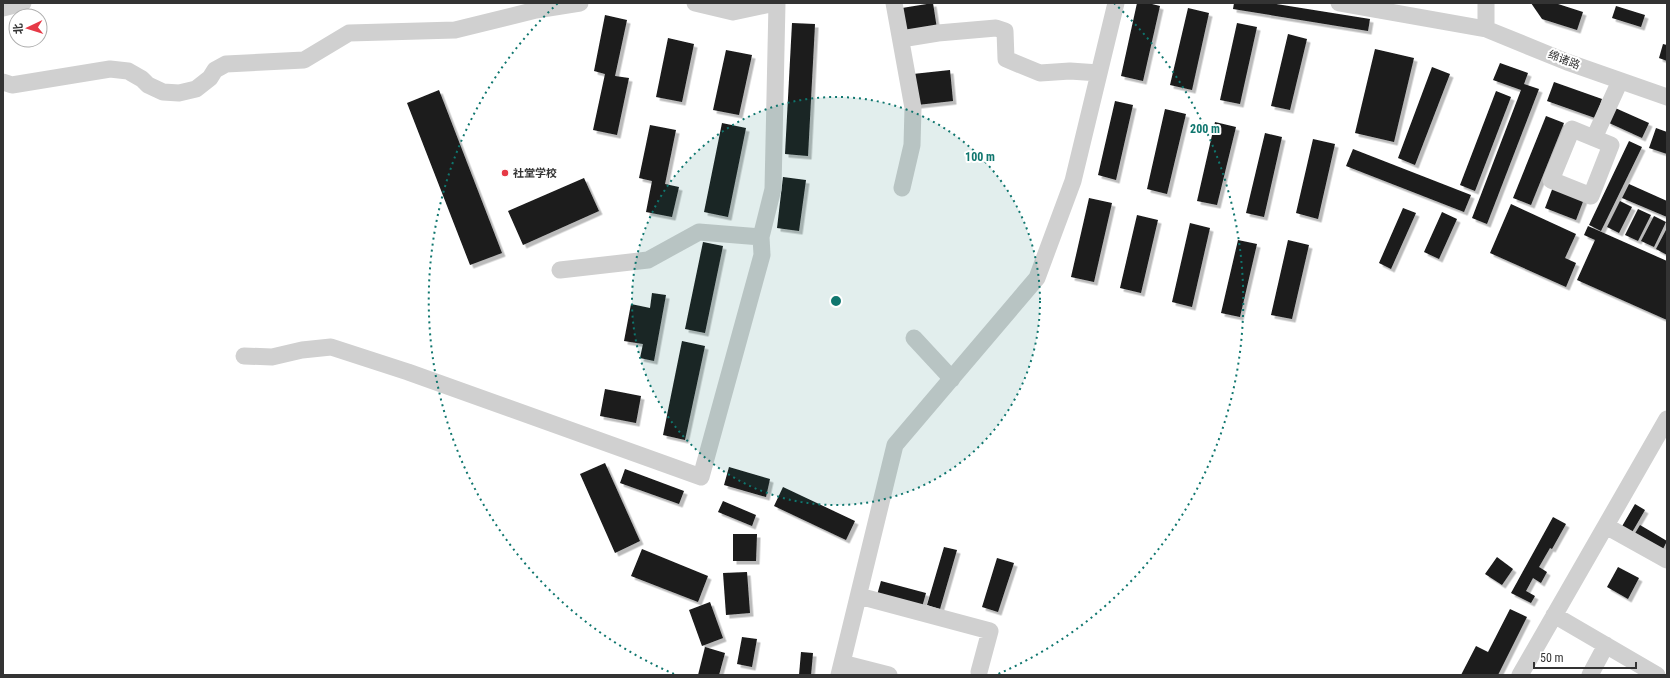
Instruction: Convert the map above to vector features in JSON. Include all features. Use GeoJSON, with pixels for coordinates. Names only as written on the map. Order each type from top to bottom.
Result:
{"type":"FeatureCollection","features":[{"type":"Feature","properties":{"kind":"street"},"geometry":{"type":"LineString","coordinates":[[3,8],[23,3]]}},
{"type":"Feature","properties":{"kind":"street"},"geometry":{"type":"LineString","coordinates":[[3,82],[12,85],[110,69],[119,69],[135,74],[155,89],[167,93],[179,93],[196,89],[210,78],[215,70],[226,64],[304,60],[349,33],[455,30],[536,10],[580,3]]}},
{"type":"Feature","properties":{"kind":"street"},"geometry":{"type":"LineString","coordinates":[[244,356],[272,357],[302,350],[331,347],[408,372],[701,478],[762,255],[761,237],[773,189],[776,3],[733,12],[695,3]]}},
{"type":"Feature","properties":{"kind":"street"},"geometry":{"type":"LineString","coordinates":[[894,3],[913,108],[912,145],[902,188]]}},
{"type":"Feature","properties":{"kind":"street"},"geometry":{"type":"LineString","coordinates":[[889,675],[841,669],[895,445],[1037,278],[1073,181],[1116,3]]}},
{"type":"Feature","properties":{"kind":"street","name":"绵诸路"},"geometry":{"type":"LineString","coordinates":[[1339,3],[1486,29],[1567,62],[1667,97]]}},
{"type":"Feature","properties":{"kind":"street"},"geometry":{"type":"LineString","coordinates":[[1486,3],[1486,29]]}},
{"type":"Feature","properties":{"kind":"street"},"geometry":{"type":"LineString","coordinates":[[901,39],[938,33],[996,28],[1005,31],[1006,59],[1040,73],[1070,71],[1099,73]]}},
{"type":"Feature","properties":{"kind":"street"},"geometry":{"type":"LineString","coordinates":[[1594,138],[1620,81]]}},
{"type":"Feature","properties":{"kind":"street"},"geometry":{"type":"LineString","coordinates":[[560,270],[648,260],[700,232],[761,237]]}},
{"type":"Feature","properties":{"kind":"street"},"geometry":{"type":"LineString","coordinates":[[914,338],[952,379]]}},
{"type":"Feature","properties":{"kind":"street"},"geometry":{"type":"LineString","coordinates":[[1520,675],[1667,419]]}},
{"type":"Feature","properties":{"kind":"street"},"geometry":{"type":"LineString","coordinates":[[1606,526],[1667,560]]}},
{"type":"Feature","properties":{"kind":"street"},"geometry":{"type":"LineString","coordinates":[[858,596],[990,631],[979,672]]}},
{"type":"Feature","properties":{"kind":"street"},"geometry":{"type":"LineString","coordinates":[[1554,615],[1657,675]]}},
{"type":"Feature","properties":{"kind":"street"},"geometry":{"type":"LineString","coordinates":[[1590,675],[1606,645]]}},
{"type":"Feature","properties":{"kind":"building"},"geometry":{"type":"Polygon","coordinates":[[[933,3],[937,29],[907,34],[902,8],[933,3]]]}},
{"type":"Feature","properties":{"kind":"building"},"geometry":{"type":"Polygon","coordinates":[[[1137,3],[1148,3],[1160,6],[1143,81],[1121,76],[1137,3]]]}},
{"type":"Feature","properties":{"kind":"building"},"geometry":{"type":"Polygon","coordinates":[[[1234,3],[1270,3],[1370,19],[1368,31],[1233,9],[1234,3]]]}},
{"type":"Feature","properties":{"kind":"building"},"geometry":{"type":"Polygon","coordinates":[[[1531,3],[1555,3],[1583,12],[1577,30],[1542,19],[1531,3]]]}},
{"type":"Feature","properties":{"kind":"building"},"geometry":{"type":"Polygon","coordinates":[[[1616,6],[1645,15],[1641,27],[1612,18],[1616,6]]]}},
{"type":"Feature","properties":{"kind":"building"},"geometry":{"type":"Polygon","coordinates":[[[1188,8],[1209,13],[1192,90],[1170,85],[1188,8]]]}},
{"type":"Feature","properties":{"kind":"building"},"geometry":{"type":"Polygon","coordinates":[[[605,15],[627,20],[615,76],[629,78],[617,135],[593,130],[605,74],[594,71],[605,15]]]}},
{"type":"Feature","properties":{"kind":"building"},"geometry":{"type":"Polygon","coordinates":[[[792,23],[815,24],[808,156],[785,154],[792,23]]]}},
{"type":"Feature","properties":{"kind":"building"},"geometry":{"type":"Polygon","coordinates":[[[1237,23],[1257,27],[1240,104],[1220,100],[1237,23]]]}},
{"type":"Feature","properties":{"kind":"building"},"geometry":{"type":"Polygon","coordinates":[[[1288,34],[1307,39],[1290,110],[1271,106],[1288,34]]]}},
{"type":"Feature","properties":{"kind":"building"},"geometry":{"type":"Polygon","coordinates":[[[668,38],[694,44],[682,102],[656,97],[668,38]]]}},
{"type":"Feature","properties":{"kind":"building"},"geometry":{"type":"Polygon","coordinates":[[[1663,44],[1667,45],[1667,61],[1659,58],[1663,44]]]}},
{"type":"Feature","properties":{"kind":"building"},"geometry":{"type":"Polygon","coordinates":[[[1375,49],[1414,58],[1394,142],[1355,133],[1375,49]]]}},
{"type":"Feature","properties":{"kind":"building"},"geometry":{"type":"Polygon","coordinates":[[[726,50],[752,55],[739,115],[713,110],[726,50]]]}},
{"type":"Feature","properties":{"kind":"building"},"geometry":{"type":"Polygon","coordinates":[[[1500,63],[1528,73],[1524,84],[1539,89],[1487,224],[1472,218],[1521,90],[1493,80],[1500,63]]]}},
{"type":"Feature","properties":{"kind":"building"},"geometry":{"type":"Polygon","coordinates":[[[1432,67],[1450,74],[1415,165],[1398,158],[1432,67]]]}},
{"type":"Feature","properties":{"kind":"building"},"geometry":{"type":"Polygon","coordinates":[[[950,70],[953,101],[917,105],[913,74],[950,70]]]}},
{"type":"Feature","properties":{"kind":"building"},"geometry":{"type":"Polygon","coordinates":[[[1554,82],[1602,99],[1595,118],[1547,101],[1554,82]]]}},
{"type":"Feature","properties":{"kind":"building"},"geometry":{"type":"Polygon","coordinates":[[[439,90],[502,253],[470,265],[407,103],[439,90]]]}},
{"type":"Feature","properties":{"kind":"building"},"geometry":{"type":"Polygon","coordinates":[[[1496,91],[1511,97],[1475,191],[1460,185],[1496,91]]]}},
{"type":"Feature","properties":{"kind":"building"},"geometry":{"type":"Polygon","coordinates":[[[1115,101],[1133,105],[1116,180],[1098,175],[1115,101]]]}},
{"type":"Feature","properties":{"kind":"building"},"geometry":{"type":"Polygon","coordinates":[[[1613,107],[1649,123],[1642,138],[1607,122],[1613,107]]]}},
{"type":"Feature","properties":{"kind":"building"},"geometry":{"type":"Polygon","coordinates":[[[1165,109],[1186,114],[1167,194],[1147,189],[1165,109]]]}},
{"type":"Feature","properties":{"kind":"building"},"geometry":{"type":"Polygon","coordinates":[[[1546,116],[1564,123],[1531,205],[1513,198],[1546,116]]]}},
{"type":"Feature","properties":{"kind":"building"},"geometry":{"type":"Polygon","coordinates":[[[1215,122],[1236,127],[1217,205],[1197,201],[1215,122]]]}},
{"type":"Feature","properties":{"kind":"building"},"geometry":{"type":"Polygon","coordinates":[[[722,123],[746,128],[728,217],[704,212],[722,123]]]}},
{"type":"Feature","properties":{"kind":"building"},"geometry":{"type":"Polygon","coordinates":[[[650,125],[676,130],[665,184],[679,187],[672,217],[646,212],[652,181],[639,178],[650,125]]]}},
{"type":"Feature","properties":{"kind":"building"},"geometry":{"type":"Polygon","coordinates":[[[1656,128],[1667,132],[1667,154],[1649,148],[1656,128]]]}},
{"type":"Feature","properties":{"kind":"building"},"geometry":{"type":"Polygon","coordinates":[[[1265,133],[1282,137],[1264,217],[1246,213],[1265,133]]]}},
{"type":"Feature","properties":{"kind":"building"},"geometry":{"type":"Polygon","coordinates":[[[1313,139],[1335,144],[1318,219],[1296,213],[1313,139]]]}},
{"type":"Feature","properties":{"kind":"building"},"geometry":{"type":"Polygon","coordinates":[[[1629,141],[1642,147],[1601,231],[1589,225],[1629,141]]]}},
{"type":"Feature","properties":{"kind":"building"},"geometry":{"type":"Polygon","coordinates":[[[1353,149],[1471,195],[1464,212],[1346,166],[1353,149]]]}},
{"type":"Feature","properties":{"kind":"building"},"geometry":{"type":"Polygon","coordinates":[[[783,177],[806,180],[799,231],[777,228],[783,177]]]}},
{"type":"Feature","properties":{"kind":"building"},"geometry":{"type":"Polygon","coordinates":[[[584,178],[599,211],[523,245],[508,211],[584,178]]]}},
{"type":"Feature","properties":{"kind":"building"},"geometry":{"type":"Polygon","coordinates":[[[1629,184],[1667,201],[1667,217],[1622,198],[1629,184]]]}},
{"type":"Feature","properties":{"kind":"building"},"geometry":{"type":"Polygon","coordinates":[[[1553,187],[1584,199],[1576,220],[1545,208],[1553,187]]]}},
{"type":"Feature","properties":{"kind":"building"},"geometry":{"type":"Polygon","coordinates":[[[1089,198],[1112,203],[1094,282],[1071,277],[1089,198]]]}},
{"type":"Feature","properties":{"kind":"building"},"geometry":{"type":"Polygon","coordinates":[[[1620,201],[1632,207],[1619,233],[1607,227],[1620,201]]]}},
{"type":"Feature","properties":{"kind":"building"},"geometry":{"type":"Polygon","coordinates":[[[1511,204],[1576,234],[1565,258],[1576,263],[1566,287],[1490,253],[1511,204]]]}},
{"type":"Feature","properties":{"kind":"building"},"geometry":{"type":"Polygon","coordinates":[[[1403,208],[1416,213],[1391,269],[1379,263],[1403,208]]]}},
{"type":"Feature","properties":{"kind":"building"},"geometry":{"type":"Polygon","coordinates":[[[1638,209],[1651,215],[1638,241],[1625,235],[1638,209]]]}},
{"type":"Feature","properties":{"kind":"building"},"geometry":{"type":"Polygon","coordinates":[[[1442,212],[1457,219],[1439,259],[1424,252],[1442,212]]]}},
{"type":"Feature","properties":{"kind":"building"},"geometry":{"type":"Polygon","coordinates":[[[1137,215],[1158,220],[1141,293],[1120,288],[1137,215]]]}},
{"type":"Feature","properties":{"kind":"building"},"geometry":{"type":"Polygon","coordinates":[[[1654,216],[1666,222],[1654,247],[1641,241],[1654,216]]]}},
{"type":"Feature","properties":{"kind":"building"},"geometry":{"type":"Polygon","coordinates":[[[1190,223],[1210,228],[1192,307],[1172,302],[1190,223]]]}},
{"type":"Feature","properties":{"kind":"building"},"geometry":{"type":"Polygon","coordinates":[[[1588,226],[1667,261],[1667,320],[1577,280],[1595,240],[1584,235],[1588,226]]]}},
{"type":"Feature","properties":{"kind":"building"},"geometry":{"type":"Polygon","coordinates":[[[1667,228],[1667,255],[1656,249],[1667,228]]]}},
{"type":"Feature","properties":{"kind":"building"},"geometry":{"type":"Polygon","coordinates":[[[1238,240],[1257,244],[1240,317],[1221,313],[1238,240]]]}},
{"type":"Feature","properties":{"kind":"building"},"geometry":{"type":"Polygon","coordinates":[[[1288,240],[1309,245],[1292,319],[1271,315],[1288,240]]]}},
{"type":"Feature","properties":{"kind":"building"},"geometry":{"type":"Polygon","coordinates":[[[703,242],[723,246],[705,333],[685,329],[703,242]]]}},
{"type":"Feature","properties":{"kind":"building"},"geometry":{"type":"Polygon","coordinates":[[[652,293],[666,295],[654,361],[640,358],[643,344],[624,341],[631,304],[650,308],[652,293]]]}},
{"type":"Feature","properties":{"kind":"building"},"geometry":{"type":"Polygon","coordinates":[[[682,341],[705,346],[685,440],[663,435],[682,341]]]}},
{"type":"Feature","properties":{"kind":"building"},"geometry":{"type":"Polygon","coordinates":[[[605,389],[641,396],[636,423],[600,416],[605,389]]]}},
{"type":"Feature","properties":{"kind":"building"},"geometry":{"type":"Polygon","coordinates":[[[605,463],[640,541],[615,553],[580,474],[605,463]]]}},
{"type":"Feature","properties":{"kind":"building"},"geometry":{"type":"Polygon","coordinates":[[[729,467],[770,479],[766,497],[724,485],[729,467]]]}},
{"type":"Feature","properties":{"kind":"building"},"geometry":{"type":"Polygon","coordinates":[[[625,469],[684,491],[679,504],[620,483],[625,469]]]}},
{"type":"Feature","properties":{"kind":"building"},"geometry":{"type":"Polygon","coordinates":[[[783,487],[855,521],[846,540],[774,506],[783,487]]]}},
{"type":"Feature","properties":{"kind":"building"},"geometry":{"type":"Polygon","coordinates":[[[723,501],[756,515],[752,526],[718,512],[723,501]]]}},
{"type":"Feature","properties":{"kind":"building"},"geometry":{"type":"Polygon","coordinates":[[[1635,504],[1645,510],[1631,534],[1621,528],[1635,504]]]}},
{"type":"Feature","properties":{"kind":"building"},"geometry":{"type":"Polygon","coordinates":[[[1553,517],[1566,524],[1552,549],[1550,548],[1539,567],[1547,572],[1541,583],[1533,578],[1526,591],[1535,596],[1531,603],[1511,593],[1553,517]]]}},
{"type":"Feature","properties":{"kind":"building"},"geometry":{"type":"Polygon","coordinates":[[[1640,525],[1667,541],[1662,551],[1634,535],[1640,525]]]}},
{"type":"Feature","properties":{"kind":"building"},"geometry":{"type":"Polygon","coordinates":[[[733,534],[757,534],[756,561],[733,561],[733,534]]]}},
{"type":"Feature","properties":{"kind":"building"},"geometry":{"type":"Polygon","coordinates":[[[944,547],[957,550],[940,609],[927,605],[944,547]]]}},
{"type":"Feature","properties":{"kind":"building"},"geometry":{"type":"Polygon","coordinates":[[[642,549],[708,576],[698,602],[631,576],[642,549]]]}},
{"type":"Feature","properties":{"kind":"building"},"geometry":{"type":"Polygon","coordinates":[[[1497,557],[1513,569],[1502,585],[1485,574],[1497,557]]]}},
{"type":"Feature","properties":{"kind":"building"},"geometry":{"type":"Polygon","coordinates":[[[997,558],[1014,563],[998,612],[982,607],[997,558]]]}},
{"type":"Feature","properties":{"kind":"building"},"geometry":{"type":"Polygon","coordinates":[[[1618,567],[1639,578],[1628,599],[1607,587],[1618,567]]]}},
{"type":"Feature","properties":{"kind":"building"},"geometry":{"type":"Polygon","coordinates":[[[747,572],[750,613],[726,615],[723,573],[747,572]]]}},
{"type":"Feature","properties":{"kind":"building"},"geometry":{"type":"Polygon","coordinates":[[[881,581],[926,593],[922,607],[877,595],[881,581]]]}},
{"type":"Feature","properties":{"kind":"building"},"geometry":{"type":"Polygon","coordinates":[[[710,602],[723,638],[702,646],[689,610],[710,602]]]}},
{"type":"Feature","properties":{"kind":"building"},"geometry":{"type":"Polygon","coordinates":[[[1510,609],[1527,617],[1498,675],[1461,675],[1476,646],[1488,652],[1510,609]]]}},
{"type":"Feature","properties":{"kind":"building"},"geometry":{"type":"Polygon","coordinates":[[[742,637],[757,639],[752,667],[737,664],[742,637]]]}},
{"type":"Feature","properties":{"kind":"building"},"geometry":{"type":"Polygon","coordinates":[[[705,647],[725,653],[719,675],[698,675],[705,647]]]}},
{"type":"Feature","properties":{"kind":"building"},"geometry":{"type":"Polygon","coordinates":[[[801,652],[813,653],[811,675],[799,675],[801,652]]]}},
{"type":"Feature","properties":{"kind":"place","name":"社堂学校"},"geometry":{"type":"Point","coordinates":[505,173]}}]}
